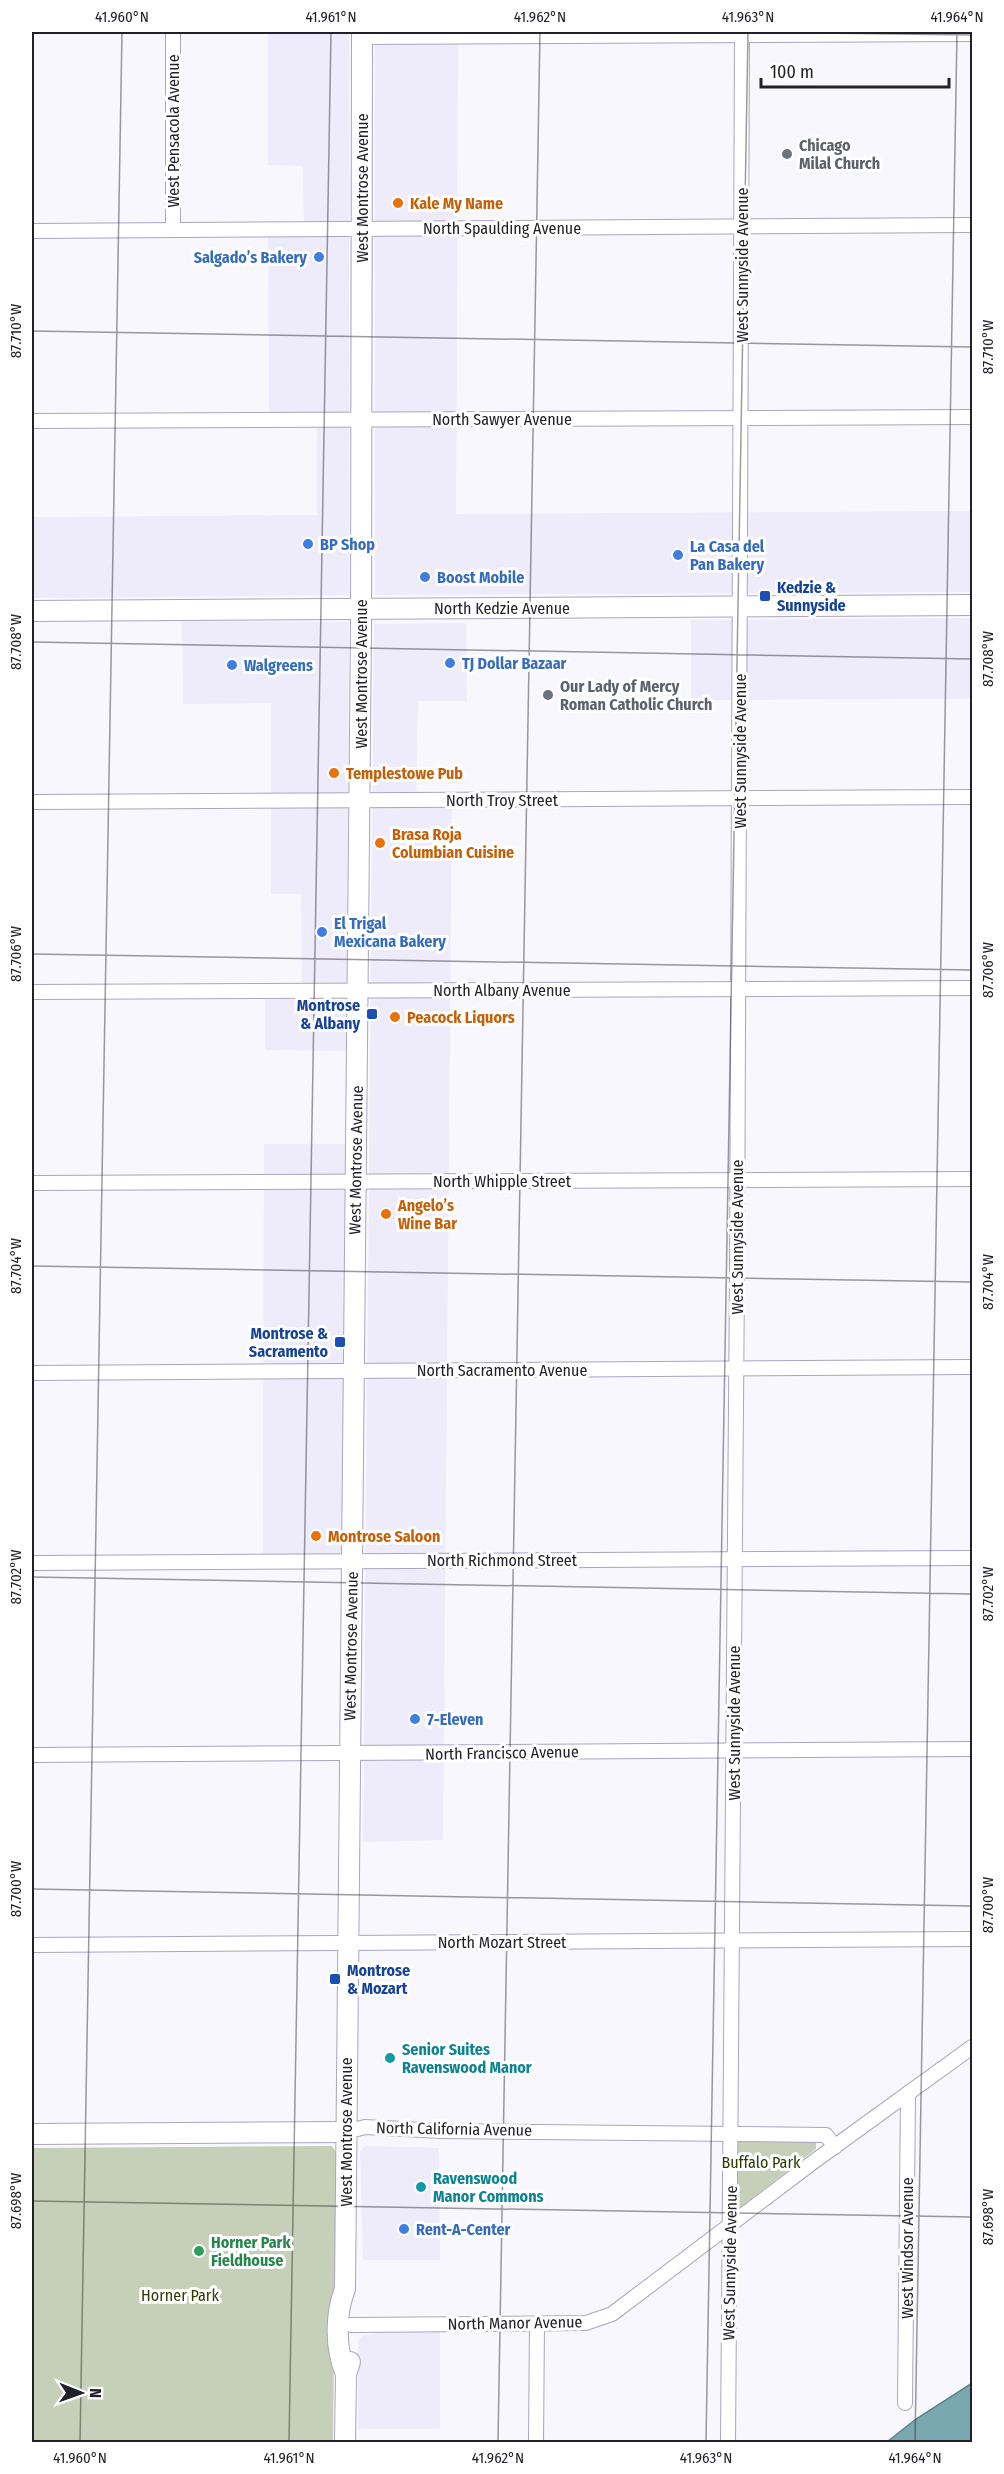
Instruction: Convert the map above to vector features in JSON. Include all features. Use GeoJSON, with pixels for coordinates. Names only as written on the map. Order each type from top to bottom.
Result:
{"type":"FeatureCollection","features":[{"type":"Feature","properties":{"kind":"main road","name":"West Montrose Avenue"},"geometry":{"type":"LineString","coordinates":[[345,2442],[346,2374],[351,2359],[355,2321],[345,2289],[362,609],[362,34]]}},
{"type":"Feature","properties":{"kind":"main road","name":"North Kedzie Avenue"},"geometry":{"type":"LineString","coordinates":[[32,611],[972,605]]}},
{"type":"Feature","properties":{"kind":"main road","name":"North California Avenue"},"geometry":{"type":"LineString","coordinates":[[32,2134],[346,2132]]}},
{"type":"Feature","properties":{"kind":"main road","name":"West Montrose Avenue"},"geometry":{"type":"LineString","coordinates":[[345,2289],[339,2303],[339,2357],[346,2374]]}},
{"type":"Feature","properties":{"kind":"street","name":"West Pensacola Avenue"},"geometry":{"type":"LineString","coordinates":[[173,32],[173,230]]}},
{"type":"Feature","properties":{"kind":"street","name":"West Sunnyside Avenue"},"geometry":{"type":"LineString","coordinates":[[728,2442],[737,1369],[742,33]]}},
{"type":"Feature","properties":{"kind":"street"},"geometry":{"type":"LineString","coordinates":[[362,34],[972,34]]}},
{"type":"Feature","properties":{"kind":"street","name":"North Spaulding Avenue"},"geometry":{"type":"LineString","coordinates":[[32,231],[972,225]]}},
{"type":"Feature","properties":{"kind":"street","name":"North Sawyer Avenue"},"geometry":{"type":"LineString","coordinates":[[32,421],[972,417]]}},
{"type":"Feature","properties":{"kind":"street","name":"North Troy Street"},"geometry":{"type":"LineString","coordinates":[[32,802],[972,797]]}},
{"type":"Feature","properties":{"kind":"street","name":"North Albany Avenue"},"geometry":{"type":"LineString","coordinates":[[32,992],[972,988]]}},
{"type":"Feature","properties":{"kind":"street","name":"North Whipple Street"},"geometry":{"type":"LineString","coordinates":[[32,1183],[972,1179]]}},
{"type":"Feature","properties":{"kind":"street","name":"North Sacramento Avenue"},"geometry":{"type":"LineString","coordinates":[[32,1373],[972,1367]]}},
{"type":"Feature","properties":{"kind":"street","name":"North Richmond Street"},"geometry":{"type":"LineString","coordinates":[[32,1563],[972,1557]]}},
{"type":"Feature","properties":{"kind":"street","name":"North Francisco Avenue"},"geometry":{"type":"LineString","coordinates":[[32,1755],[350,1755],[972,1749]]}},
{"type":"Feature","properties":{"kind":"street","name":"North Mozart Street"},"geometry":{"type":"LineString","coordinates":[[32,1946],[972,1939]]}},
{"type":"Feature","properties":{"kind":"street","name":"North Manor Avenue"},"geometry":{"type":"LineString","coordinates":[[355,2321],[586,2323],[612,2314],[972,2047]]}},
{"type":"Feature","properties":{"kind":"street","name":"West Windsor Avenue"},"geometry":{"type":"LineString","coordinates":[[905,2403],[908,2093]]}},
{"type":"Feature","properties":{"kind":"street","name":"North California Avenue"},"geometry":{"type":"LineString","coordinates":[[346,2132],[365,2127],[442,2131],[826,2134],[835,2147]]}},
{"type":"Feature","properties":{"kind":"street"},"geometry":{"type":"LineString","coordinates":[[536,2442],[537,2324]]}},
{"type":"Feature","properties":{"kind":"shaded area"},"geometry":{"type":"Polygon","coordinates":[[[268,32],[349,32],[349,595],[32,598],[32,517],[317,515],[317,419],[269,419],[268,228],[304,227],[303,166],[268,165],[268,32]]]}},
{"type":"Feature","properties":{"kind":"shaded area"},"geometry":{"type":"Polygon","coordinates":[[[375,32],[458,32],[456,514],[972,511],[972,592],[375,595],[375,32]]]}},
{"type":"Feature","properties":{"kind":"shaded area"},"geometry":{"type":"Polygon","coordinates":[[[972,618],[972,699],[691,700],[691,620],[972,618]]]}},
{"type":"Feature","properties":{"kind":"shaded area"},"geometry":{"type":"Polygon","coordinates":[[[182,621],[349,622],[346,1051],[265,1050],[265,988],[302,987],[301,894],[271,894],[271,703],[183,704],[182,621]]]}},
{"type":"Feature","properties":{"kind":"shaded area"},"geometry":{"type":"Polygon","coordinates":[[[466,623],[467,701],[418,701],[416,801],[452,802],[443,1840],[363,1842],[374,624],[466,623]]]}},
{"type":"Feature","properties":{"kind":"shaded area"},"geometry":{"type":"Polygon","coordinates":[[[264,1144],[345,1144],[342,1560],[263,1562],[264,1144]]]}},
{"type":"Feature","properties":{"kind":"shaded area","name":"Ravenswood Manor Commons"},"geometry":{"type":"Polygon","coordinates":[[[365,2146],[439,2148],[440,2260],[363,2260],[360,2151],[365,2146]]]}},
{"type":"Feature","properties":{"kind":"shaded area"},"geometry":{"type":"Polygon","coordinates":[[[379,2331],[440,2331],[440,2429],[358,2429],[358,2341],[363,2335],[379,2331]]]}},
{"type":"Feature","properties":{"kind":"green space","name":"Buffalo Park"},"geometry":{"type":"Polygon","coordinates":[[[746,2139],[811,2141],[816,2143],[816,2149],[737,2210],[736,2146],[739,2141],[746,2139]]]}},
{"type":"Feature","properties":{"kind":"green space","name":"Horner Park"},"geometry":{"type":"Polygon","coordinates":[[[332,2146],[336,2152],[333,2442],[32,2442],[32,2148],[332,2146]]]}},
{"type":"Feature","properties":{"kind":"water"},"geometry":{"type":"Polygon","coordinates":[[[972,2383],[972,2442],[887,2442],[916,2419],[972,2383]]]}},
{"type":"Feature","properties":{"kind":"place","name":"Chicago Milal Church"},"geometry":{"type":"Point","coordinates":[787,154]}},
{"type":"Feature","properties":{"kind":"place","name":"Kale My Name"},"geometry":{"type":"Point","coordinates":[398,203]}},
{"type":"Feature","properties":{"kind":"place","name":"Salgado’s Bakery"},"geometry":{"type":"Point","coordinates":[319,257]}},
{"type":"Feature","properties":{"kind":"place","name":"BP Shop"},"geometry":{"type":"Point","coordinates":[308,544]}},
{"type":"Feature","properties":{"kind":"place","name":"La Casa del Pan Bakery"},"geometry":{"type":"Point","coordinates":[678,555]}},
{"type":"Feature","properties":{"kind":"place","name":"Boost Mobile"},"geometry":{"type":"Point","coordinates":[425,577]}},
{"type":"Feature","properties":{"kind":"place","name":"Kedzie & Sunnyside"},"geometry":{"type":"Point","coordinates":[765,596]}},
{"type":"Feature","properties":{"kind":"place","name":"TJ Dollar Bazaar"},"geometry":{"type":"Point","coordinates":[450,663]}},
{"type":"Feature","properties":{"kind":"place","name":"Walgreens"},"geometry":{"type":"Point","coordinates":[232,665]}},
{"type":"Feature","properties":{"kind":"place","name":"Our Lady of Mercy Roman Catholic Church"},"geometry":{"type":"Point","coordinates":[548,695]}},
{"type":"Feature","properties":{"kind":"place","name":"Templestowe Pub"},"geometry":{"type":"Point","coordinates":[334,773]}},
{"type":"Feature","properties":{"kind":"place","name":"Brasa Roja Columbian Cuisine"},"geometry":{"type":"Point","coordinates":[380,843]}},
{"type":"Feature","properties":{"kind":"place","name":"El Trigal Mexicana Bakery"},"geometry":{"type":"Point","coordinates":[322,932]}},
{"type":"Feature","properties":{"kind":"place","name":"Montrose & Albany"},"geometry":{"type":"Point","coordinates":[372,1014]}},
{"type":"Feature","properties":{"kind":"place","name":"Peacock Liquors"},"geometry":{"type":"Point","coordinates":[395,1017]}},
{"type":"Feature","properties":{"kind":"place","name":"Angelo’s Wine Bar"},"geometry":{"type":"Point","coordinates":[386,1214]}},
{"type":"Feature","properties":{"kind":"place","name":"Montrose & Sacramento"},"geometry":{"type":"Point","coordinates":[340,1342]}},
{"type":"Feature","properties":{"kind":"place","name":"Montrose Saloon"},"geometry":{"type":"Point","coordinates":[316,1536]}},
{"type":"Feature","properties":{"kind":"place","name":"7-Eleven"},"geometry":{"type":"Point","coordinates":[415,1719]}},
{"type":"Feature","properties":{"kind":"place","name":"Montrose & Mozart"},"geometry":{"type":"Point","coordinates":[335,1979]}},
{"type":"Feature","properties":{"kind":"place","name":"Senior Suites Ravenswood Manor"},"geometry":{"type":"Point","coordinates":[390,2058]}},
{"type":"Feature","properties":{"kind":"place","name":"Ravenswood Manor Commons"},"geometry":{"type":"Point","coordinates":[421,2187]}},
{"type":"Feature","properties":{"kind":"place","name":"Rent-A-Center"},"geometry":{"type":"Point","coordinates":[404,2229]}},
{"type":"Feature","properties":{"kind":"place","name":"Horner Park Fieldhouse"},"geometry":{"type":"Point","coordinates":[199,2251]}}]}
